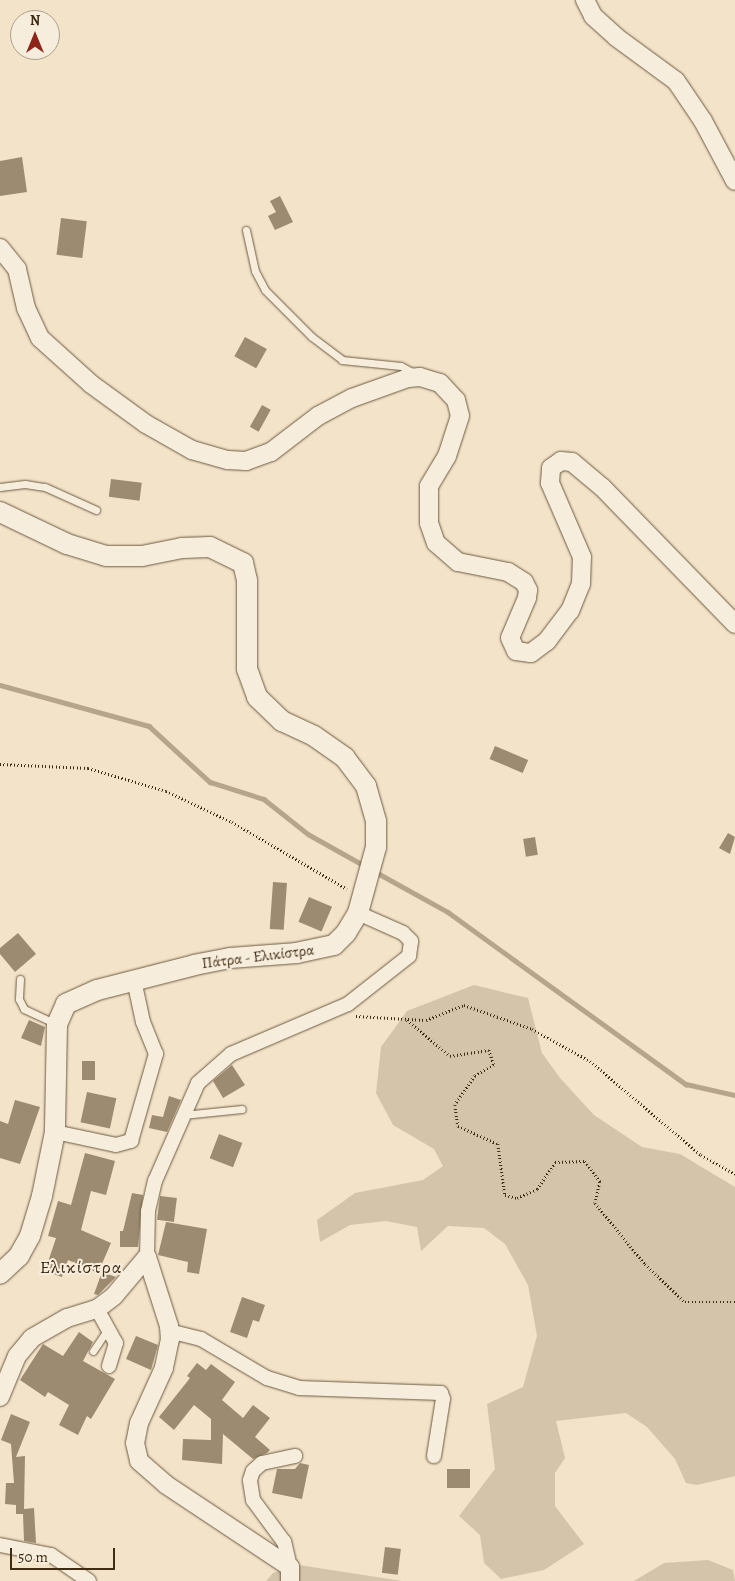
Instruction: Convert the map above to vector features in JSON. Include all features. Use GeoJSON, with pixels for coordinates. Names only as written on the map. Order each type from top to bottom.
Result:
{"type":"FeatureCollection","features":[{"type":"Feature","properties":{"kind":"main road","name":"Πάτρα - Ελικίστρα"},"geometry":{"type":"LineString","coordinates":[[0,512],[67,544],[106,556],[142,556],[182,548],[210,547],[243,563],[247,580],[247,668],[257,697],[282,721],[328,745],[356,769],[373,806],[376,847],[362,896],[342,939],[325,949],[230,958],[134,980],[73,999],[60,1012],[57,1024],[55,1132],[42,1196],[30,1236],[19,1256],[0,1274]]}},
{"type":"Feature","properties":{"kind":"street"},"geometry":{"type":"LineString","coordinates":[[585,0],[593,16],[676,81],[703,121],[735,182]]}},
{"type":"Feature","properties":{"kind":"street"},"geometry":{"type":"LineString","coordinates":[[0,248],[17,269],[26,308],[40,338],[91,384],[146,424],[192,450],[228,460],[259,457],[337,405],[408,378],[433,379],[448,389],[456,400],[460,416],[447,456],[429,486],[427,503],[434,536],[442,549],[458,562],[508,572],[524,582],[528,590],[527,598],[510,638],[516,651],[531,653],[547,641],[570,611],[581,584],[582,557],[550,483],[551,468],[561,461],[572,462],[602,487],[735,624]]}},
{"type":"Feature","properties":{"kind":"street"},"geometry":{"type":"LineString","coordinates":[[290,1574],[165,1484],[139,1461],[135,1443],[139,1423],[164,1368],[169,1352],[169,1331],[147,1257],[148,1212],[155,1181],[198,1084],[231,1054],[348,1004],[376,986],[409,956],[410,941],[362,896]]}},
{"type":"Feature","properties":{"kind":"street"},"geometry":{"type":"LineString","coordinates":[[55,1132],[116,1145],[131,1141],[156,1054],[143,1022],[134,980]]}},
{"type":"Feature","properties":{"kind":"street"},"geometry":{"type":"LineString","coordinates":[[0,1397],[17,1356],[32,1338],[67,1318],[97,1309],[114,1296],[147,1257]]}},
{"type":"Feature","properties":{"kind":"street"},"geometry":{"type":"LineString","coordinates":[[97,1309],[116,1343],[109,1366]]}},
{"type":"Feature","properties":{"kind":"street"},"geometry":{"type":"LineString","coordinates":[[169,1331],[201,1339],[267,1378],[299,1388],[441,1393],[443,1399],[434,1456]]}},
{"type":"Feature","properties":{"kind":"street"},"geometry":{"type":"LineString","coordinates":[[290,1574],[284,1542],[253,1500],[250,1480],[253,1471],[262,1463],[295,1456]]}},
{"type":"Feature","properties":{"kind":"street"},"geometry":{"type":"LineString","coordinates":[[0,1545],[51,1555],[89,1581]]}},
{"type":"Feature","properties":{"kind":"lane"},"geometry":{"type":"LineString","coordinates":[[246,230],[256,271],[265,290],[319,342],[342,360],[401,366],[420,377]]}},
{"type":"Feature","properties":{"kind":"lane"},"geometry":{"type":"LineString","coordinates":[[0,487],[25,484],[45,487],[96,510]]}},
{"type":"Feature","properties":{"kind":"lane"},"geometry":{"type":"LineString","coordinates":[[20,979],[19,999],[24,1009],[57,1024]]}},
{"type":"Feature","properties":{"kind":"lane"},"geometry":{"type":"LineString","coordinates":[[183,1116],[242,1108]]}},
{"type":"Feature","properties":{"kind":"lane"},"geometry":{"type":"LineString","coordinates":[[93,1351],[108,1328]]}},
{"type":"Feature","properties":{"kind":"path"},"geometry":{"type":"LineString","coordinates":[[0,764],[88,768],[166,791],[232,822],[362,896]]}},
{"type":"Feature","properties":{"kind":"path"},"geometry":{"type":"LineString","coordinates":[[352,1016],[426,1020],[464,1005],[532,1028],[590,1061],[701,1155],[735,1174]]}},
{"type":"Feature","properties":{"kind":"path"},"geometry":{"type":"LineString","coordinates":[[406,1020],[422,1036],[450,1056],[489,1050],[494,1065],[475,1076],[455,1105],[458,1126],[498,1144],[504,1195],[517,1198],[537,1188],[555,1162],[585,1161],[600,1182],[595,1203],[645,1264],[685,1302],[735,1302]]}},
{"type":"Feature","properties":{"kind":"shaded area"},"geometry":{"type":"Polygon","coordinates":[[[474,985],[528,998],[542,1053],[560,1078],[594,1115],[642,1147],[680,1154],[735,1187],[735,1476],[697,1485],[686,1483],[675,1459],[647,1427],[626,1413],[556,1421],[565,1458],[555,1473],[555,1506],[584,1544],[544,1570],[501,1579],[484,1563],[480,1535],[459,1516],[495,1469],[487,1404],[523,1387],[537,1336],[528,1285],[505,1244],[484,1228],[448,1226],[421,1251],[417,1227],[386,1221],[350,1225],[320,1242],[317,1220],[355,1193],[423,1180],[443,1166],[434,1149],[393,1125],[376,1093],[381,1047],[407,1011],[474,985]]]}},
{"type":"Feature","properties":{"kind":"shaded area"},"geometry":{"type":"Polygon","coordinates":[[[708,1560],[733,1570],[735,1581],[634,1581],[664,1563],[708,1560]]]}},
{"type":"Feature","properties":{"kind":"shaded area"},"geometry":{"type":"Polygon","coordinates":[[[299,1565],[402,1581],[266,1581],[273,1573],[299,1565]]]}},
{"type":"Feature","properties":{"kind":"building"},"geometry":{"type":"Polygon","coordinates":[[[22,157],[27,192],[0,196],[0,161],[22,157]]]}},
{"type":"Feature","properties":{"kind":"building"},"geometry":{"type":"Polygon","coordinates":[[[280,196],[293,222],[275,230],[268,216],[276,212],[270,201],[280,196]]]}},
{"type":"Feature","properties":{"kind":"building"},"geometry":{"type":"Polygon","coordinates":[[[61,218],[87,221],[82,258],[56,255],[61,218]]]}},
{"type":"Feature","properties":{"kind":"building"},"geometry":{"type":"Polygon","coordinates":[[[245,337],[267,349],[256,368],[234,356],[245,337]]]}},
{"type":"Feature","properties":{"kind":"building"},"geometry":{"type":"Polygon","coordinates":[[[262,405],[271,410],[259,432],[250,427],[262,405]]]}},
{"type":"Feature","properties":{"kind":"building"},"geometry":{"type":"Polygon","coordinates":[[[111,479],[142,483],[140,501],[109,497],[111,479]]]}},
{"type":"Feature","properties":{"kind":"building"},"geometry":{"type":"Polygon","coordinates":[[[495,746],[528,760],[523,773],[490,759],[495,746]]]}},
{"type":"Feature","properties":{"kind":"building"},"geometry":{"type":"Polygon","coordinates":[[[728,833],[735,837],[730,854],[719,848],[728,833]]]}},
{"type":"Feature","properties":{"kind":"building"},"geometry":{"type":"Polygon","coordinates":[[[535,837],[538,855],[526,857],[523,839],[535,837]]]}},
{"type":"Feature","properties":{"kind":"building"},"geometry":{"type":"Polygon","coordinates":[[[273,882],[287,883],[284,930],[270,929],[273,882]]]}},
{"type":"Feature","properties":{"kind":"building"},"geometry":{"type":"Polygon","coordinates":[[[309,897],[332,907],[321,932],[298,922],[309,897]]]}},
{"type":"Feature","properties":{"kind":"building"},"geometry":{"type":"Polygon","coordinates":[[[18,933],[36,954],[15,972],[0,954],[0,948],[18,933]]]}},
{"type":"Feature","properties":{"kind":"building"},"geometry":{"type":"Polygon","coordinates":[[[29,1020],[45,1027],[41,1046],[21,1038],[29,1020]]]}},
{"type":"Feature","properties":{"kind":"building"},"geometry":{"type":"Polygon","coordinates":[[[82,1061],[95,1061],[95,1080],[82,1080],[82,1061]]]}},
{"type":"Feature","properties":{"kind":"building"},"geometry":{"type":"Polygon","coordinates":[[[232,1065],[245,1085],[223,1098],[213,1081],[232,1065]]]}},
{"type":"Feature","properties":{"kind":"building"},"geometry":{"type":"Polygon","coordinates":[[[87,1092],[116,1098],[110,1129],[81,1122],[87,1092]]]}},
{"type":"Feature","properties":{"kind":"building"},"geometry":{"type":"Polygon","coordinates":[[[169,1096],[181,1100],[167,1132],[149,1128],[152,1115],[163,1117],[169,1096]]]}},
{"type":"Feature","properties":{"kind":"building"},"geometry":{"type":"Polygon","coordinates":[[[15,1100],[40,1107],[20,1164],[0,1158],[0,1121],[8,1124],[15,1100]]]}},
{"type":"Feature","properties":{"kind":"building"},"geometry":{"type":"Polygon","coordinates":[[[219,1134],[242,1143],[233,1167],[210,1158],[219,1134]]]}},
{"type":"Feature","properties":{"kind":"building"},"geometry":{"type":"Polygon","coordinates":[[[85,1153],[115,1161],[106,1195],[91,1191],[81,1230],[111,1243],[98,1273],[68,1260],[62,1277],[45,1271],[56,1238],[48,1236],[58,1201],[71,1205],[85,1153]]]}},
{"type":"Feature","properties":{"kind":"building"},"geometry":{"type":"Polygon","coordinates":[[[132,1193],[143,1195],[138,1247],[120,1247],[120,1231],[123,1231],[132,1193]]]}},
{"type":"Feature","properties":{"kind":"building"},"geometry":{"type":"Polygon","coordinates":[[[160,1196],[177,1198],[174,1222],[157,1220],[160,1196]]]}},
{"type":"Feature","properties":{"kind":"building"},"geometry":{"type":"Polygon","coordinates":[[[166,1222],[207,1229],[199,1274],[187,1272],[188,1262],[158,1255],[166,1222]]]}},
{"type":"Feature","properties":{"kind":"building"},"geometry":{"type":"Polygon","coordinates":[[[102,1272],[116,1277],[98,1295],[94,1294],[102,1272]]]}},
{"type":"Feature","properties":{"kind":"building"},"geometry":{"type":"Polygon","coordinates":[[[242,1297],[265,1305],[259,1322],[253,1320],[247,1338],[230,1332],[242,1297]]]}},
{"type":"Feature","properties":{"kind":"building"},"geometry":{"type":"Polygon","coordinates":[[[79,1332],[93,1342],[83,1361],[115,1379],[91,1419],[87,1416],[78,1435],[59,1425],[69,1405],[48,1392],[45,1397],[20,1380],[43,1344],[63,1356],[79,1332]]]}},
{"type":"Feature","properties":{"kind":"building"},"geometry":{"type":"Polygon","coordinates":[[[136,1336],[158,1345],[151,1370],[126,1359],[136,1336]]]}},
{"type":"Feature","properties":{"kind":"building"},"geometry":{"type":"Polygon","coordinates":[[[197,1363],[206,1370],[211,1364],[235,1382],[222,1400],[243,1418],[253,1405],[270,1418],[255,1437],[270,1450],[267,1453],[253,1459],[223,1434],[222,1464],[182,1460],[183,1439],[211,1440],[211,1419],[194,1405],[174,1430],[159,1417],[190,1378],[187,1376],[197,1363]]]}},
{"type":"Feature","properties":{"kind":"building"},"geometry":{"type":"Polygon","coordinates":[[[11,1414],[30,1422],[16,1457],[25,1456],[24,1509],[34,1508],[36,1543],[24,1541],[23,1514],[16,1514],[16,1505],[5,1504],[6,1483],[14,1483],[11,1444],[1,1440],[11,1414]]]}},
{"type":"Feature","properties":{"kind":"building"},"geometry":{"type":"Polygon","coordinates":[[[300,1463],[309,1465],[302,1499],[272,1493],[277,1469],[295,1469],[300,1463]]]}},
{"type":"Feature","properties":{"kind":"building"},"geometry":{"type":"Polygon","coordinates":[[[447,1469],[470,1469],[470,1488],[447,1488],[447,1469]]]}},
{"type":"Feature","properties":{"kind":"building"},"geometry":{"type":"Polygon","coordinates":[[[385,1547],[401,1549],[398,1575],[382,1573],[385,1547]]]}},
{"type":"Feature","properties":{"kind":"waterway"},"geometry":{"type":"LineString","coordinates":[[0,685],[149,726],[210,782],[264,799],[308,834],[365,866]]}},
{"type":"Feature","properties":{"kind":"waterway"},"geometry":{"type":"LineString","coordinates":[[374,871],[448,912],[686,1084],[735,1095]]}},
{"type":"Feature","properties":{"kind":"district","name":"Ελικίστρα"},"geometry":{"type":"Point","coordinates":[81,1267]}}]}
